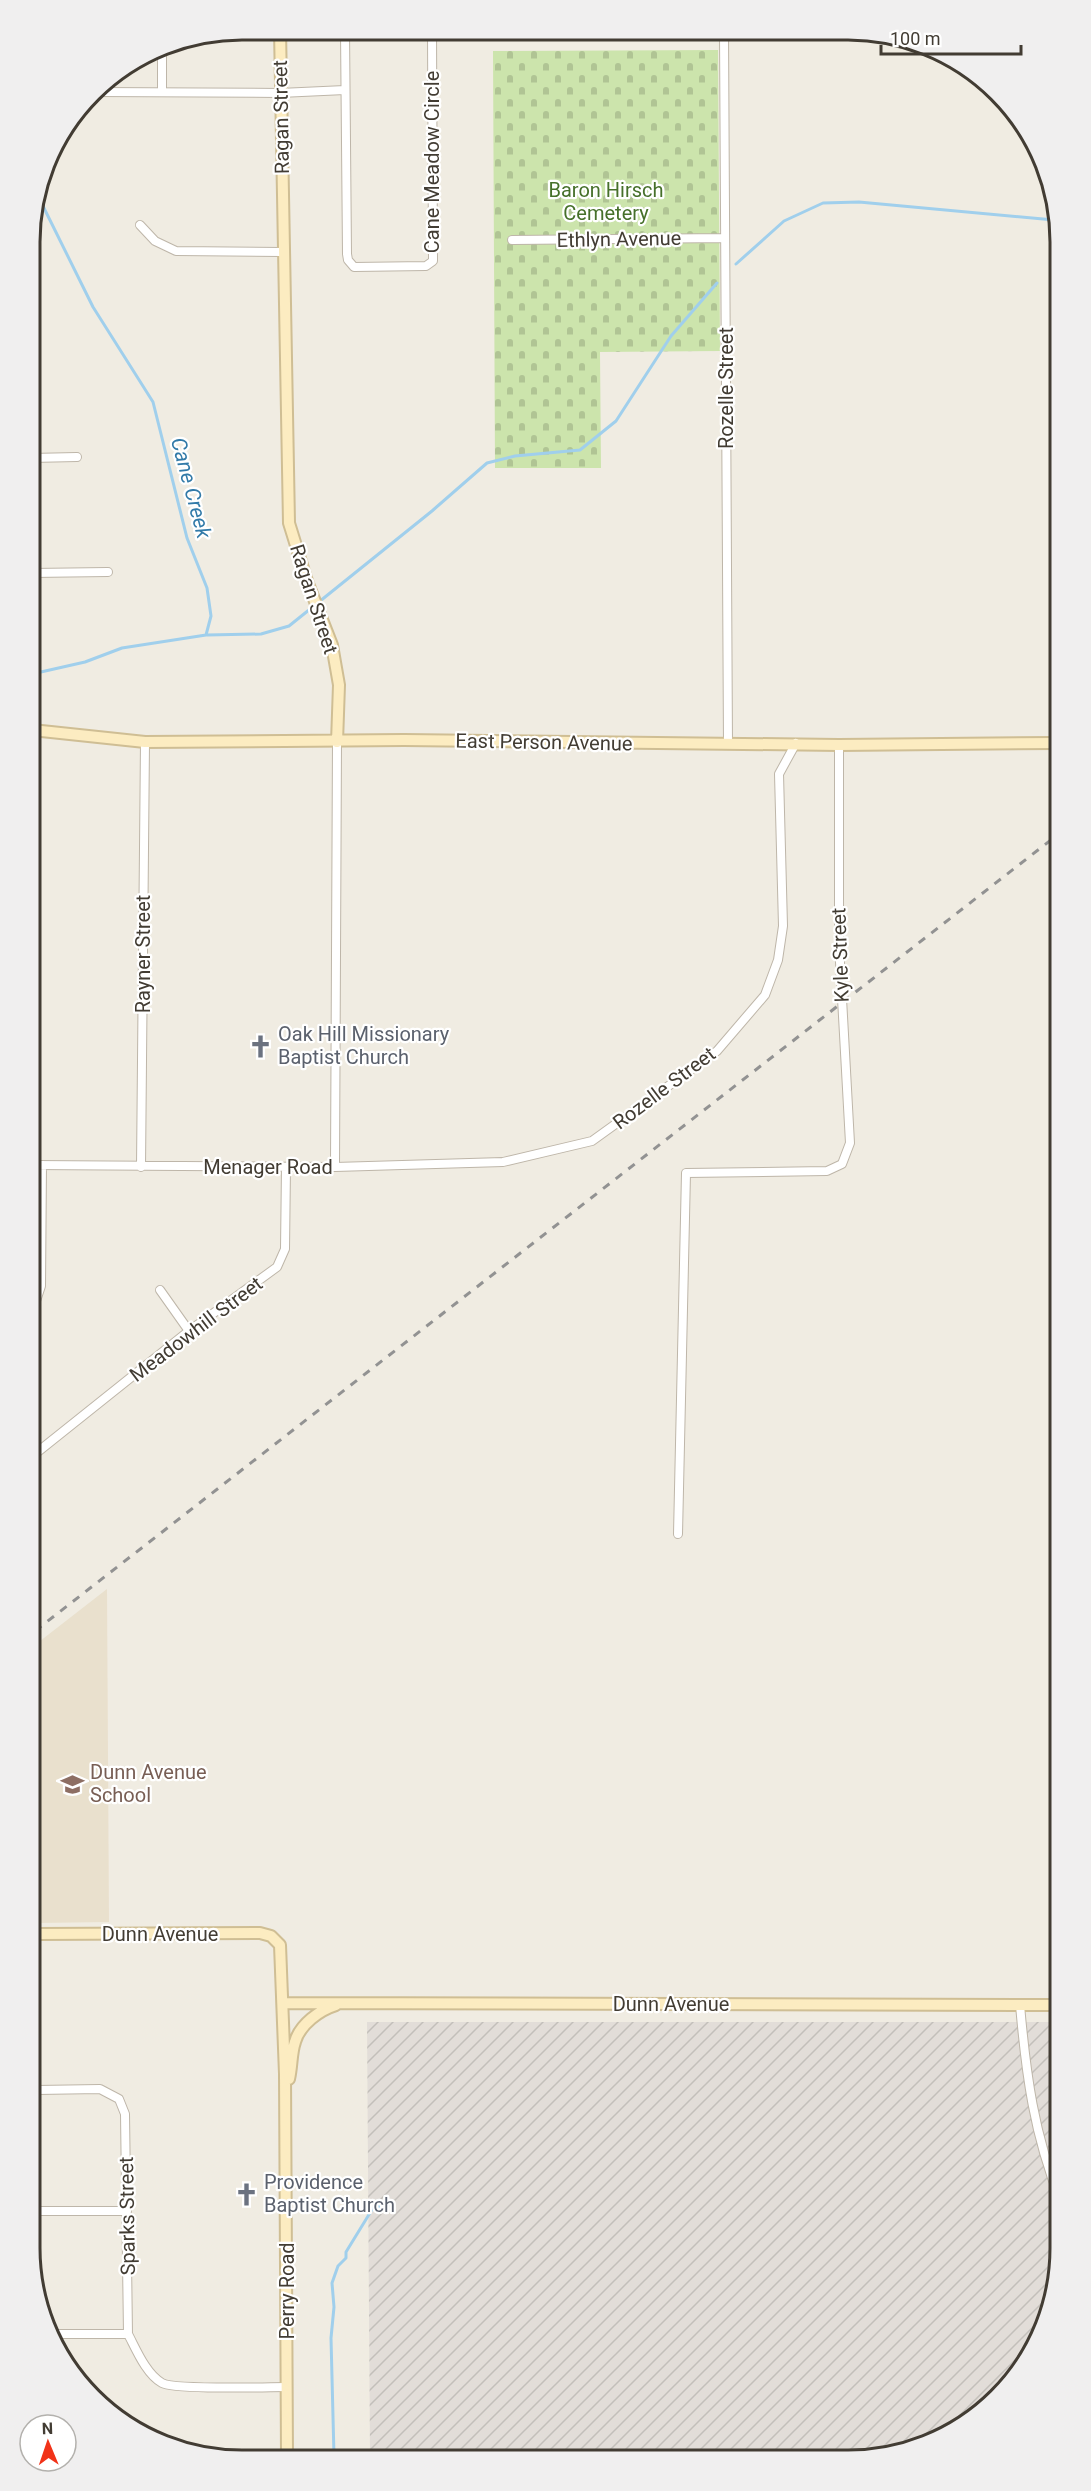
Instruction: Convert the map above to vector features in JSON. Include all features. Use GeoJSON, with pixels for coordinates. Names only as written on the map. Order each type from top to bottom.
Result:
{"type":"FeatureCollection","features":[{"type":"Feature","properties":{"kind":"main road","name":"Ragan Street"},"geometry":{"type":"LineString","coordinates":[[280,40],[282,252],[289,523],[327,634],[339,686],[337,742]]}},
{"type":"Feature","properties":{"kind":"main road","name":"East Person Avenue"},"geometry":{"type":"LineString","coordinates":[[41,731],[145,742],[404,740],[839,745],[1051,743]]}},
{"type":"Feature","properties":{"kind":"main road","name":"Dunn Avenue"},"geometry":{"type":"LineString","coordinates":[[40,1934],[260,1933],[271,1936],[280,1945]]}},
{"type":"Feature","properties":{"kind":"main road","name":"Perry Road"},"geometry":{"type":"LineString","coordinates":[[280,1945],[285,2102],[287,2450]]}},
{"type":"Feature","properties":{"kind":"main road","name":"Dunn Avenue"},"geometry":{"type":"LineString","coordinates":[[283,2003],[1050,2005]]}},
{"type":"Feature","properties":{"kind":"main road"},"geometry":{"type":"LineString","coordinates":[[285,2102],[295,2041],[304,2026],[318,2014],[342,2003]]}},
{"type":"Feature","properties":{"kind":"street","name":"Cane Meadow Circle"},"geometry":{"type":"LineString","coordinates":[[345,40],[348,260],[354,267],[430,265],[434,256],[432,40]]}},
{"type":"Feature","properties":{"kind":"street","name":"Rozelle Street"},"geometry":{"type":"LineString","coordinates":[[724,40],[728,744]]}},
{"type":"Feature","properties":{"kind":"street"},"geometry":{"type":"LineString","coordinates":[[162,57],[162,91]]}},
{"type":"Feature","properties":{"kind":"street"},"geometry":{"type":"LineString","coordinates":[[108,92],[280,93],[345,90]]}},
{"type":"Feature","properties":{"kind":"street"},"geometry":{"type":"LineString","coordinates":[[140,225],[155,241],[176,251],[282,252]]}},
{"type":"Feature","properties":{"kind":"street","name":"Ethlyn Avenue"},"geometry":{"type":"LineString","coordinates":[[512,240],[725,238]]}},
{"type":"Feature","properties":{"kind":"street"},"geometry":{"type":"LineString","coordinates":[[41,458],[77,458]]}},
{"type":"Feature","properties":{"kind":"street"},"geometry":{"type":"LineString","coordinates":[[41,573],[108,572]]}},
{"type":"Feature","properties":{"kind":"street","name":"Rayner Street"},"geometry":{"type":"LineString","coordinates":[[141,1167],[145,742]]}},
{"type":"Feature","properties":{"kind":"street","name":"Ragan Street"},"geometry":{"type":"LineString","coordinates":[[335,1167],[337,742]]}},
{"type":"Feature","properties":{"kind":"street","name":"Rozelle Street"},"geometry":{"type":"LineString","coordinates":[[503,1162],[592,1141],[717,1051],[765,995],[778,960],[783,926],[779,774],[796,743]]}},
{"type":"Feature","properties":{"kind":"street","name":"Kyle Street"},"geometry":{"type":"LineString","coordinates":[[678,1534],[686,1173],[827,1172],[842,1164],[850,1143],[839,944],[839,745]]}},
{"type":"Feature","properties":{"kind":"street","name":"Menager Road"},"geometry":{"type":"LineString","coordinates":[[41,1165],[335,1167],[503,1162]]}},
{"type":"Feature","properties":{"kind":"street","name":"Meadowhill Street"},"geometry":{"type":"LineString","coordinates":[[40,1449],[189,1331],[277,1268],[285,1249],[286,1167]]}},
{"type":"Feature","properties":{"kind":"street"},"geometry":{"type":"LineString","coordinates":[[160,1290],[189,1331]]}},
{"type":"Feature","properties":{"kind":"street"},"geometry":{"type":"LineString","coordinates":[[1020,2005],[1026,2075],[1035,2122],[1050,2174]]}},
{"type":"Feature","properties":{"kind":"street","name":"Sparks Street"},"geometry":{"type":"LineString","coordinates":[[40,2090],[100,2089],[119,2099],[125,2114],[128,2334]]}},
{"type":"Feature","properties":{"kind":"street"},"geometry":{"type":"LineString","coordinates":[[40,2211],[127,2211]]}},
{"type":"Feature","properties":{"kind":"street"},"geometry":{"type":"LineString","coordinates":[[60,2334],[128,2334],[147,2367],[162,2383],[184,2386],[287,2387]]}},
{"type":"Feature","properties":{"kind":"shaded area","name":"Dunn Avenue School"},"geometry":{"type":"Polygon","coordinates":[[[107,1589],[109,1922],[40,1923],[40,1641],[107,1589]]]}},
{"type":"Feature","properties":{"kind":"shaded area"},"geometry":{"type":"Polygon","coordinates":[[[367,2022],[1050,2022],[1050,2262],[1047,2288],[1030,2338],[1016,2361],[982,2400],[950,2423],[901,2444],[875,2449],[370,2450],[367,2022]]]}},
{"type":"Feature","properties":{"kind":"green space","name":"Baron Hirsch Cemetery"},"geometry":{"type":"Polygon","coordinates":[[[718,50],[720,351],[600,352],[601,468],[495,468],[493,51],[718,50]]]}},
{"type":"Feature","properties":{"kind":"waterway"},"geometry":{"type":"LineString","coordinates":[[736,264],[784,221],[823,203],[859,202],[1049,220]]}},
{"type":"Feature","properties":{"kind":"waterway","name":"Cane Creek"},"geometry":{"type":"LineString","coordinates":[[41,672],[85,662],[122,648],[206,635],[211,616],[207,588],[187,538],[153,402],[93,307],[44,207]]}},
{"type":"Feature","properties":{"kind":"waterway"},"geometry":{"type":"LineString","coordinates":[[207,635],[261,634],[289,626],[432,511],[487,463],[515,456],[580,450],[616,421],[671,336],[717,283]]}},
{"type":"Feature","properties":{"kind":"waterway"},"geometry":{"type":"LineString","coordinates":[[334,2450],[332,2283],[338,2266],[346,2258],[346,2252],[373,2208],[389,2204]]}},
{"type":"Feature","properties":{"kind":"railway"},"geometry":{"type":"LineString","coordinates":[[40,1627],[1051,840]]}},
{"type":"Feature","properties":{"kind":"place","name":"Oak Hill Missionary Baptist Church"},"geometry":{"type":"Point","coordinates":[260,1046]}},
{"type":"Feature","properties":{"kind":"place","name":"Dunn Avenue School"},"geometry":{"type":"Point","coordinates":[72,1784]}},
{"type":"Feature","properties":{"kind":"place","name":"Providence Baptist Church"},"geometry":{"type":"Point","coordinates":[246,2194]}}]}
